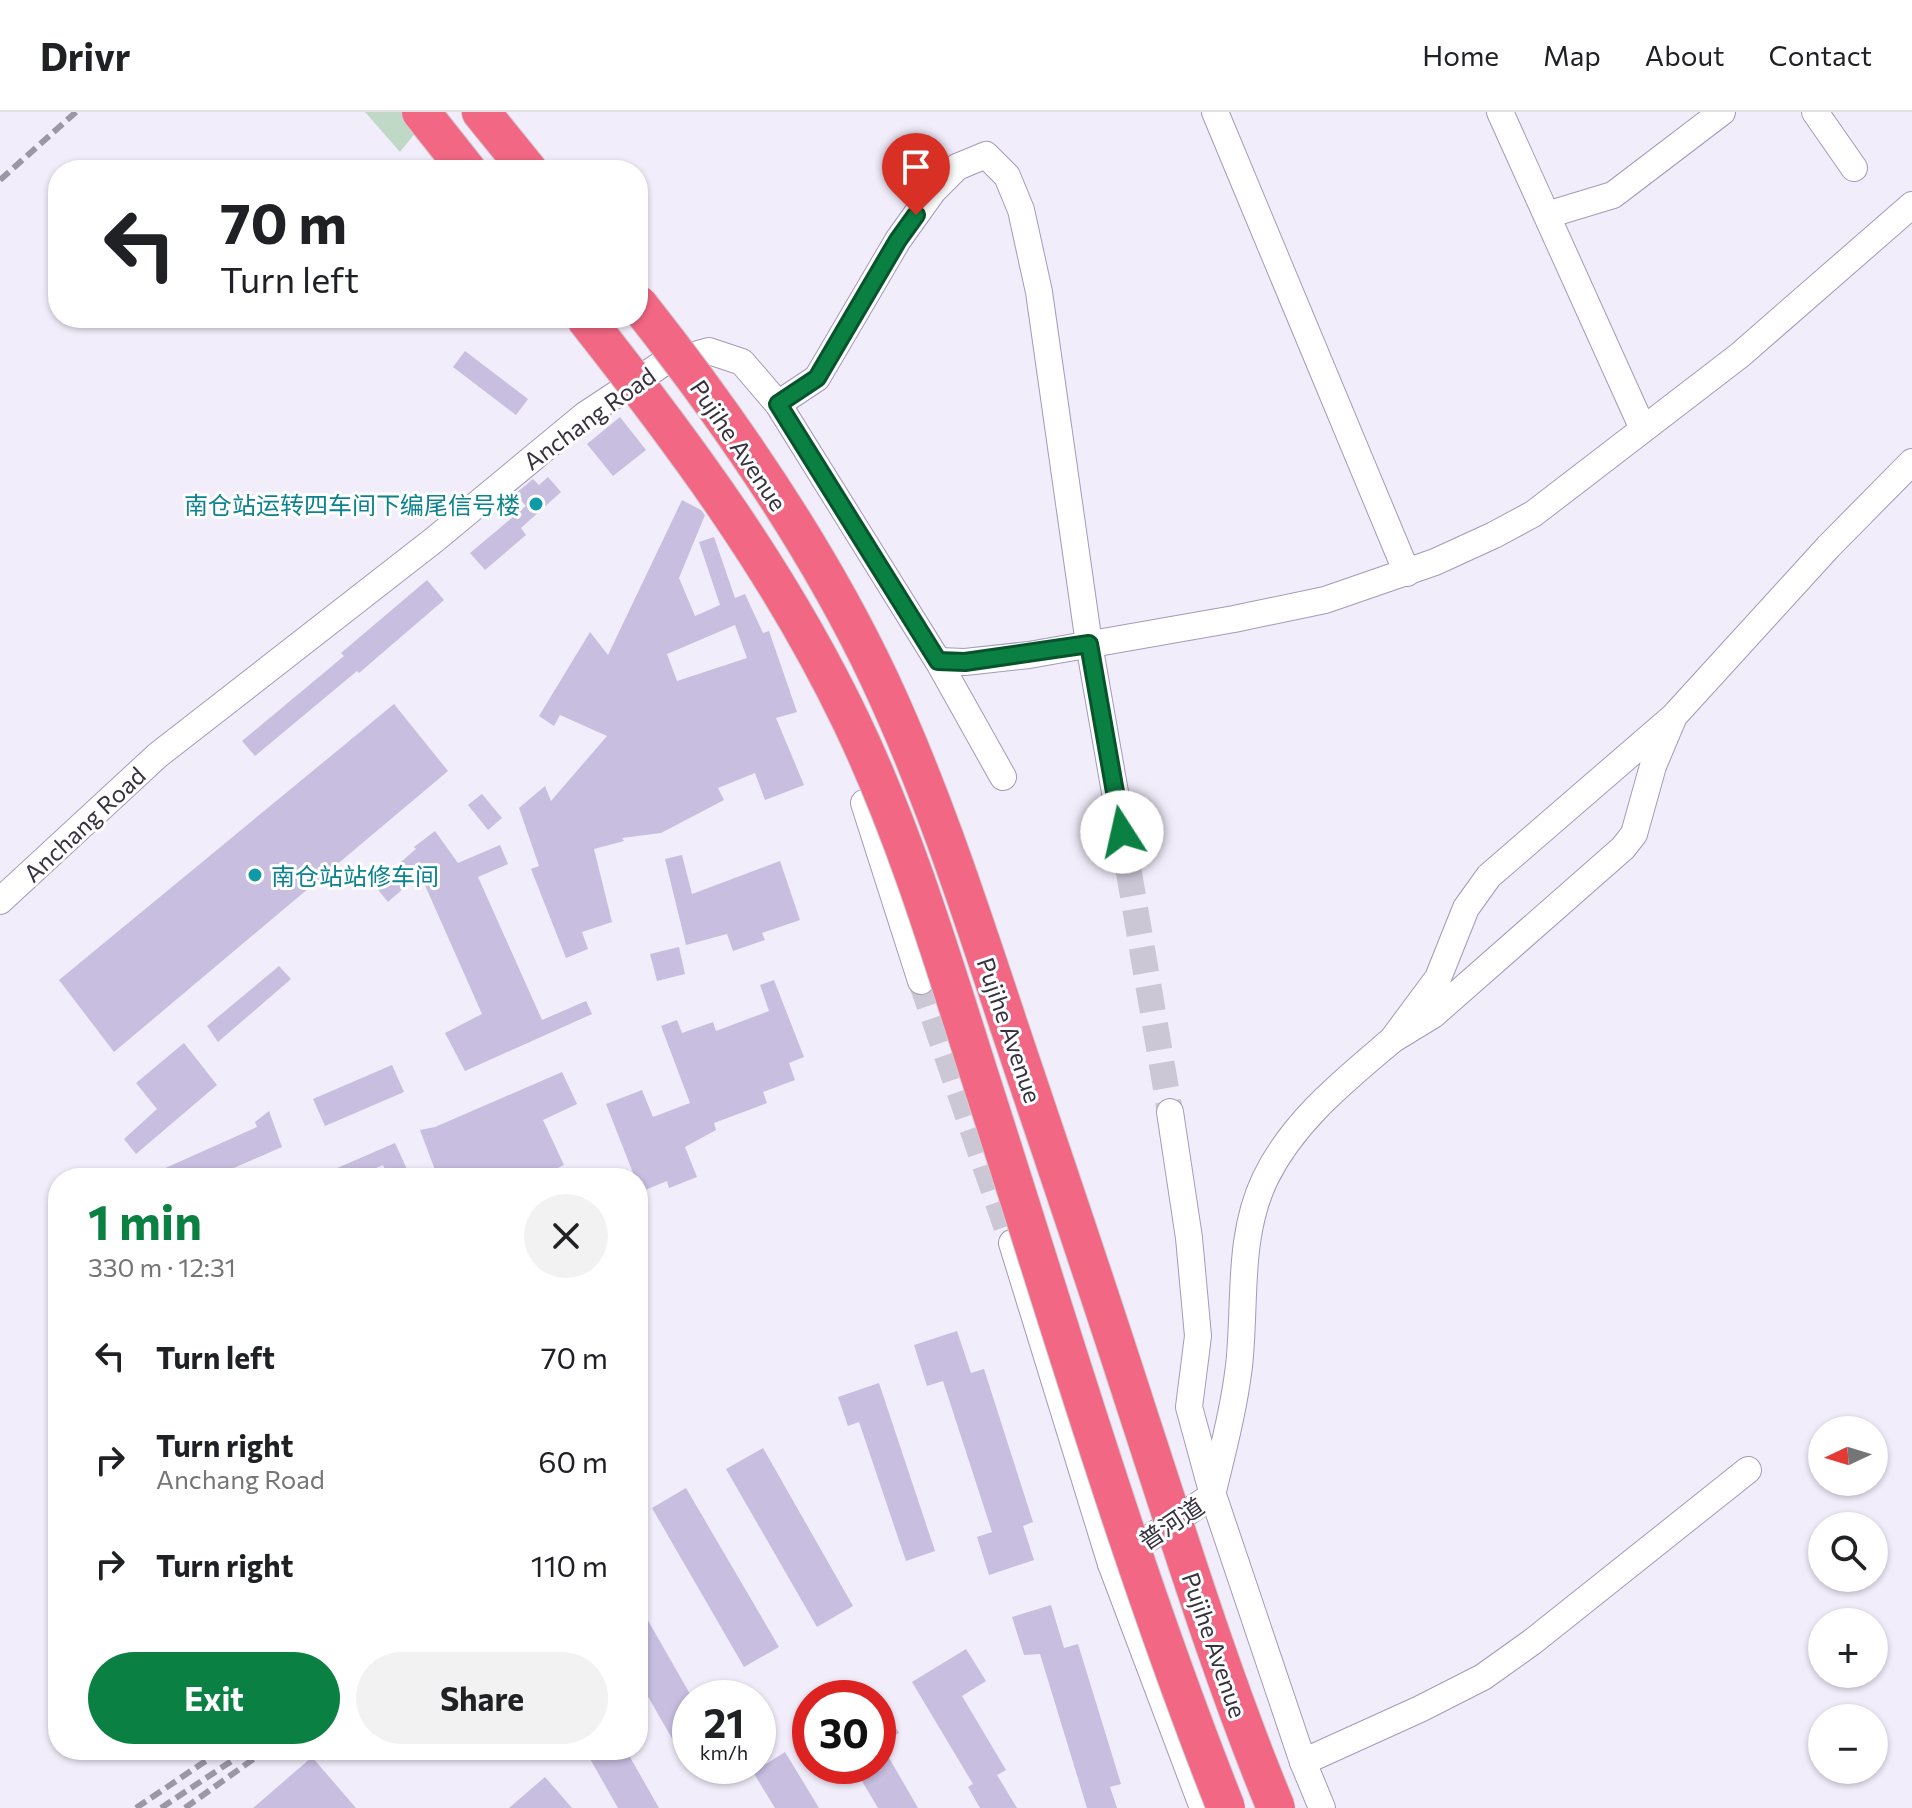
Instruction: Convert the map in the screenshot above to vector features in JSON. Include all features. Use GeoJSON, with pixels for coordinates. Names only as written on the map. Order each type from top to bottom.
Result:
{"type":"FeatureCollection","features":[{"type":"Feature","properties":{"kind":"highway"},"geometry":{"type":"LineString","coordinates":[[421,112],[459,160]]}},
{"type":"Feature","properties":{"kind":"highway"},"geometry":{"type":"LineString","coordinates":[[481,112],[520,160]]}},
{"type":"Feature","properties":{"kind":"highway","name":"Pujihe Avenue"},"geometry":{"type":"LineString","coordinates":[[648,317],[698,382],[747,454],[835,595],[880,680],[935,810],[1107,1317],[1212,1640],[1245,1734],[1276,1808]]}},
{"type":"Feature","properties":{"kind":"highway","name":"Pujihe Avenue"},"geometry":{"type":"LineString","coordinates":[[593,328],[707,477],[753,544],[829,677],[876,776],[942,959],[1166,1651],[1226,1808]]}},
{"type":"Feature","properties":{"kind":"street"},"geometry":{"type":"LineString","coordinates":[[1215,112],[1407,573]]}},
{"type":"Feature","properties":{"kind":"street"},"geometry":{"type":"LineString","coordinates":[[1500,112],[1643,429]]}},
{"type":"Feature","properties":{"kind":"street"},"geometry":{"type":"LineString","coordinates":[[1547,215],[1613,195],[1722,112]]}},
{"type":"Feature","properties":{"kind":"street"},"geometry":{"type":"LineString","coordinates":[[1815,112],[1854,168]]}},
{"type":"Feature","properties":{"kind":"street"},"geometry":{"type":"LineString","coordinates":[[778,404],[817,378],[898,240],[933,191],[957,167],[986,155],[1007,176],[1021,210],[1039,292],[1089,644],[1122,832]]}},
{"type":"Feature","properties":{"kind":"street"},"geometry":{"type":"LineString","coordinates":[[938,661],[965,662],[1089,644],[1325,600],[1407,573],[1483,540],[1533,514],[1740,355],[1912,205]]}},
{"type":"Feature","properties":{"kind":"street","name":"Anchang Road"},"geometry":{"type":"LineString","coordinates":[[0,901],[158,755],[434,540],[585,415],[662,364],[709,351],[742,362],[778,404],[938,661],[1003,777]]}},
{"type":"Feature","properties":{"kind":"street"},"geometry":{"type":"LineString","coordinates":[[1392,1040],[1438,978],[1466,908],[1489,876],[1674,716],[1829,546],[1912,462]]}},
{"type":"Feature","properties":{"kind":"street"},"geometry":{"type":"LineString","coordinates":[[1213,1495],[1232,1412],[1239,1364],[1245,1244],[1265,1179],[1313,1111],[1342,1083],[1392,1040],[1433,1015],[1623,848],[1634,834],[1653,766],[1674,716]]}},
{"type":"Feature","properties":{"kind":"street"},"geometry":{"type":"LineString","coordinates":[[864,803],[921,981]]}},
{"type":"Feature","properties":{"kind":"street"},"geometry":{"type":"LineString","coordinates":[[1170,1112],[1189,1238],[1198,1336],[1189,1407],[1213,1495]]}},
{"type":"Feature","properties":{"kind":"street"},"geometry":{"type":"LineString","coordinates":[[1012,1243],[1111,1564],[1203,1808]]}},
{"type":"Feature","properties":{"kind":"street"},"geometry":{"type":"LineString","coordinates":[[1189,1407],[1218,1419],[1232,1412]]}},
{"type":"Feature","properties":{"kind":"street"},"geometry":{"type":"LineString","coordinates":[[1303,1762],[1483,1677],[1532,1642],[1748,1470]]}},
{"type":"Feature","properties":{"kind":"street","name":"普河道"},"geometry":{"type":"LineString","coordinates":[[1111,1564],[1213,1495],[1303,1762],[1322,1808]]}},
{"type":"Feature","properties":{"kind":"green space"},"geometry":{"type":"Polygon","coordinates":[[[365,112],[432,112],[400,152],[365,112]]]}},
{"type":"Feature","properties":{"kind":"building"},"geometry":{"type":"Polygon","coordinates":[[[465,351],[528,399],[516,415],[453,367],[465,351]]]}},
{"type":"Feature","properties":{"kind":"building"},"geometry":{"type":"Polygon","coordinates":[[[620,417],[646,450],[613,476],[587,444],[620,417]]]}},
{"type":"Feature","properties":{"kind":"building"},"geometry":{"type":"Polygon","coordinates":[[[548,477],[561,492],[521,528],[526,535],[485,570],[470,553],[526,506],[515,494],[533,479],[539,485],[548,477]]]}},
{"type":"Feature","properties":{"kind":"building"},"geometry":{"type":"Polygon","coordinates":[[[682,500],[701,510],[705,515],[679,578],[695,616],[720,605],[699,542],[714,537],[735,598],[745,594],[763,633],[769,631],[797,712],[776,718],[804,785],[765,800],[755,773],[718,788],[724,800],[661,833],[622,838],[624,841],[594,849],[612,922],[582,932],[588,949],[566,958],[531,869],[539,866],[519,808],[545,786],[551,801],[607,736],[560,715],[554,726],[539,716],[590,632],[608,655],[682,500]],[[735,625],[667,654],[677,681],[747,658],[735,625]]]}},
{"type":"Feature","properties":{"kind":"building"},"geometry":{"type":"Polygon","coordinates":[[[427,580],[444,600],[255,756],[242,741],[344,656],[341,653],[427,580]]]}},
{"type":"Feature","properties":{"kind":"building","name":"南仓站站修车间"},"geometry":{"type":"Polygon","coordinates":[[[394,704],[448,771],[114,1052],[59,980],[394,704]]]}},
{"type":"Feature","properties":{"kind":"building"},"geometry":{"type":"Polygon","coordinates":[[[482,794],[502,818],[488,830],[468,805],[482,794]]]}},
{"type":"Feature","properties":{"kind":"building"},"geometry":{"type":"Polygon","coordinates":[[[435,831],[458,863],[500,845],[508,864],[478,877],[542,1020],[586,1001],[592,1014],[465,1071],[445,1033],[482,1014],[420,874],[388,902],[374,885],[435,831]]]}},
{"type":"Feature","properties":{"kind":"building"},"geometry":{"type":"Polygon","coordinates":[[[682,855],[692,894],[780,861],[800,920],[762,933],[765,940],[733,951],[727,934],[686,945],[665,859],[682,855]]]}},
{"type":"Feature","properties":{"kind":"building"},"geometry":{"type":"Polygon","coordinates":[[[679,947],[685,974],[657,981],[650,954],[679,947]]]}},
{"type":"Feature","properties":{"kind":"building"},"geometry":{"type":"Polygon","coordinates":[[[279,966],[291,979],[218,1042],[207,1026],[279,966]]]}},
{"type":"Feature","properties":{"kind":"building"},"geometry":{"type":"Polygon","coordinates":[[[774,980],[804,1057],[789,1063],[795,1080],[763,1092],[767,1103],[714,1123],[716,1130],[685,1147],[697,1177],[669,1188],[667,1181],[648,1189],[648,1168],[631,1168],[606,1104],[642,1090],[653,1117],[690,1103],[661,1026],[677,1020],[682,1033],[713,1022],[716,1031],[769,1011],[760,985],[774,980]]]}},
{"type":"Feature","properties":{"kind":"building"},"geometry":{"type":"Polygon","coordinates":[[[184,1043],[217,1085],[136,1154],[124,1139],[157,1109],[136,1083],[184,1043]]]}},
{"type":"Feature","properties":{"kind":"building"},"geometry":{"type":"Polygon","coordinates":[[[392,1065],[404,1092],[325,1126],[313,1099],[392,1065]]]}},
{"type":"Feature","properties":{"kind":"building"},"geometry":{"type":"Polygon","coordinates":[[[562,1072],[577,1104],[543,1120],[564,1165],[558,1168],[434,1168],[420,1130],[435,1127],[562,1072]]]}},
{"type":"Feature","properties":{"kind":"building"},"geometry":{"type":"Polygon","coordinates":[[[269,1111],[282,1147],[234,1168],[165,1168],[257,1127],[255,1122],[269,1111]]]}},
{"type":"Feature","properties":{"kind":"building"},"geometry":{"type":"Polygon","coordinates":[[[395,1143],[406,1168],[384,1168],[383,1165],[376,1168],[337,1168],[395,1143]]]}},
{"type":"Feature","properties":{"kind":"building"},"geometry":{"type":"Polygon","coordinates":[[[957,1331],[971,1373],[984,1369],[1033,1522],[1023,1526],[1034,1560],[989,1575],[977,1537],[992,1532],[943,1381],[927,1386],[914,1345],[957,1331]]]}},
{"type":"Feature","properties":{"kind":"building"},"geometry":{"type":"Polygon","coordinates":[[[879,1383],[935,1551],[906,1561],[859,1422],[848,1426],[838,1397],[879,1383]]]}},
{"type":"Feature","properties":{"kind":"building"},"geometry":{"type":"Polygon","coordinates":[[[763,1448],[853,1606],[817,1627],[726,1469],[763,1448]]]}},
{"type":"Feature","properties":{"kind":"building"},"geometry":{"type":"Polygon","coordinates":[[[686,1488],[779,1647],[744,1667],[652,1508],[686,1488]]]}},
{"type":"Feature","properties":{"kind":"building"},"geometry":{"type":"Polygon","coordinates":[[[1051,1605],[1064,1648],[1078,1644],[1121,1784],[1110,1787],[1117,1808],[1087,1808],[1040,1654],[1024,1655],[1012,1617],[1051,1605]]]}},
{"type":"Feature","properties":{"kind":"building"},"geometry":{"type":"Polygon","coordinates":[[[648,1620],[682,1680],[672,1680],[672,1738],[648,1696],[648,1620]]]}},
{"type":"Feature","properties":{"kind":"building"},"geometry":{"type":"Polygon","coordinates":[[[966,1649],[986,1681],[962,1696],[1006,1770],[997,1775],[1017,1808],[980,1808],[968,1787],[973,1784],[912,1682],[966,1649]]]}},
{"type":"Feature","properties":{"kind":"building"},"geometry":{"type":"Polygon","coordinates":[[[785,1752],[792,1764],[792,1784],[804,1784],[819,1808],[775,1808],[760,1784],[776,1784],[776,1758],[785,1752]]]}},
{"type":"Feature","properties":{"kind":"building"},"geometry":{"type":"Polygon","coordinates":[[[309,1760],[315,1760],[356,1808],[253,1808],[309,1760]]]}},
{"type":"Feature","properties":{"kind":"building"},"geometry":{"type":"Polygon","coordinates":[[[591,1760],[632,1760],[659,1808],[618,1808],[591,1760]]]}},
{"type":"Feature","properties":{"kind":"building"},"geometry":{"type":"Polygon","coordinates":[[[896,1770],[918,1808],[878,1808],[864,1784],[896,1784],[896,1770]]]}},
{"type":"Feature","properties":{"kind":"building"},"geometry":{"type":"Polygon","coordinates":[[[545,1777],[572,1808],[509,1808],[545,1777]]]}},
{"type":"Feature","properties":{"kind":"tunnel"},"geometry":{"type":"LineString","coordinates":[[1122,832],[1170,1112]]}},
{"type":"Feature","properties":{"kind":"tunnel"},"geometry":{"type":"LineString","coordinates":[[921,981],[1012,1243]]}},
{"type":"Feature","properties":{"kind":"railway"},"geometry":{"type":"LineString","coordinates":[[0,180],[76,112]]}},
{"type":"Feature","properties":{"kind":"railway"},"geometry":{"type":"LineString","coordinates":[[136,1808],[207,1760]]}},
{"type":"Feature","properties":{"kind":"railway"},"geometry":{"type":"LineString","coordinates":[[161,1808],[233,1760]]}},
{"type":"Feature","properties":{"kind":"railway"},"geometry":{"type":"LineString","coordinates":[[185,1808],[252,1760]]}},
{"type":"Feature","properties":{"kind":"place","name":"南仓站运转四车间下编尾信号楼"},"geometry":{"type":"Point","coordinates":[536,504]}},
{"type":"Feature","properties":{"kind":"place","name":"南仓站站修车间"},"geometry":{"type":"Point","coordinates":[255,875]}},
{"type":"Feature","properties":{"kind":"route"},"geometry":{"type":"LineString","coordinates":[[916,215],[898,240],[817,378],[778,404],[938,661],[965,662],[1029,655],[1089,644],[1122,832]]}}]}
